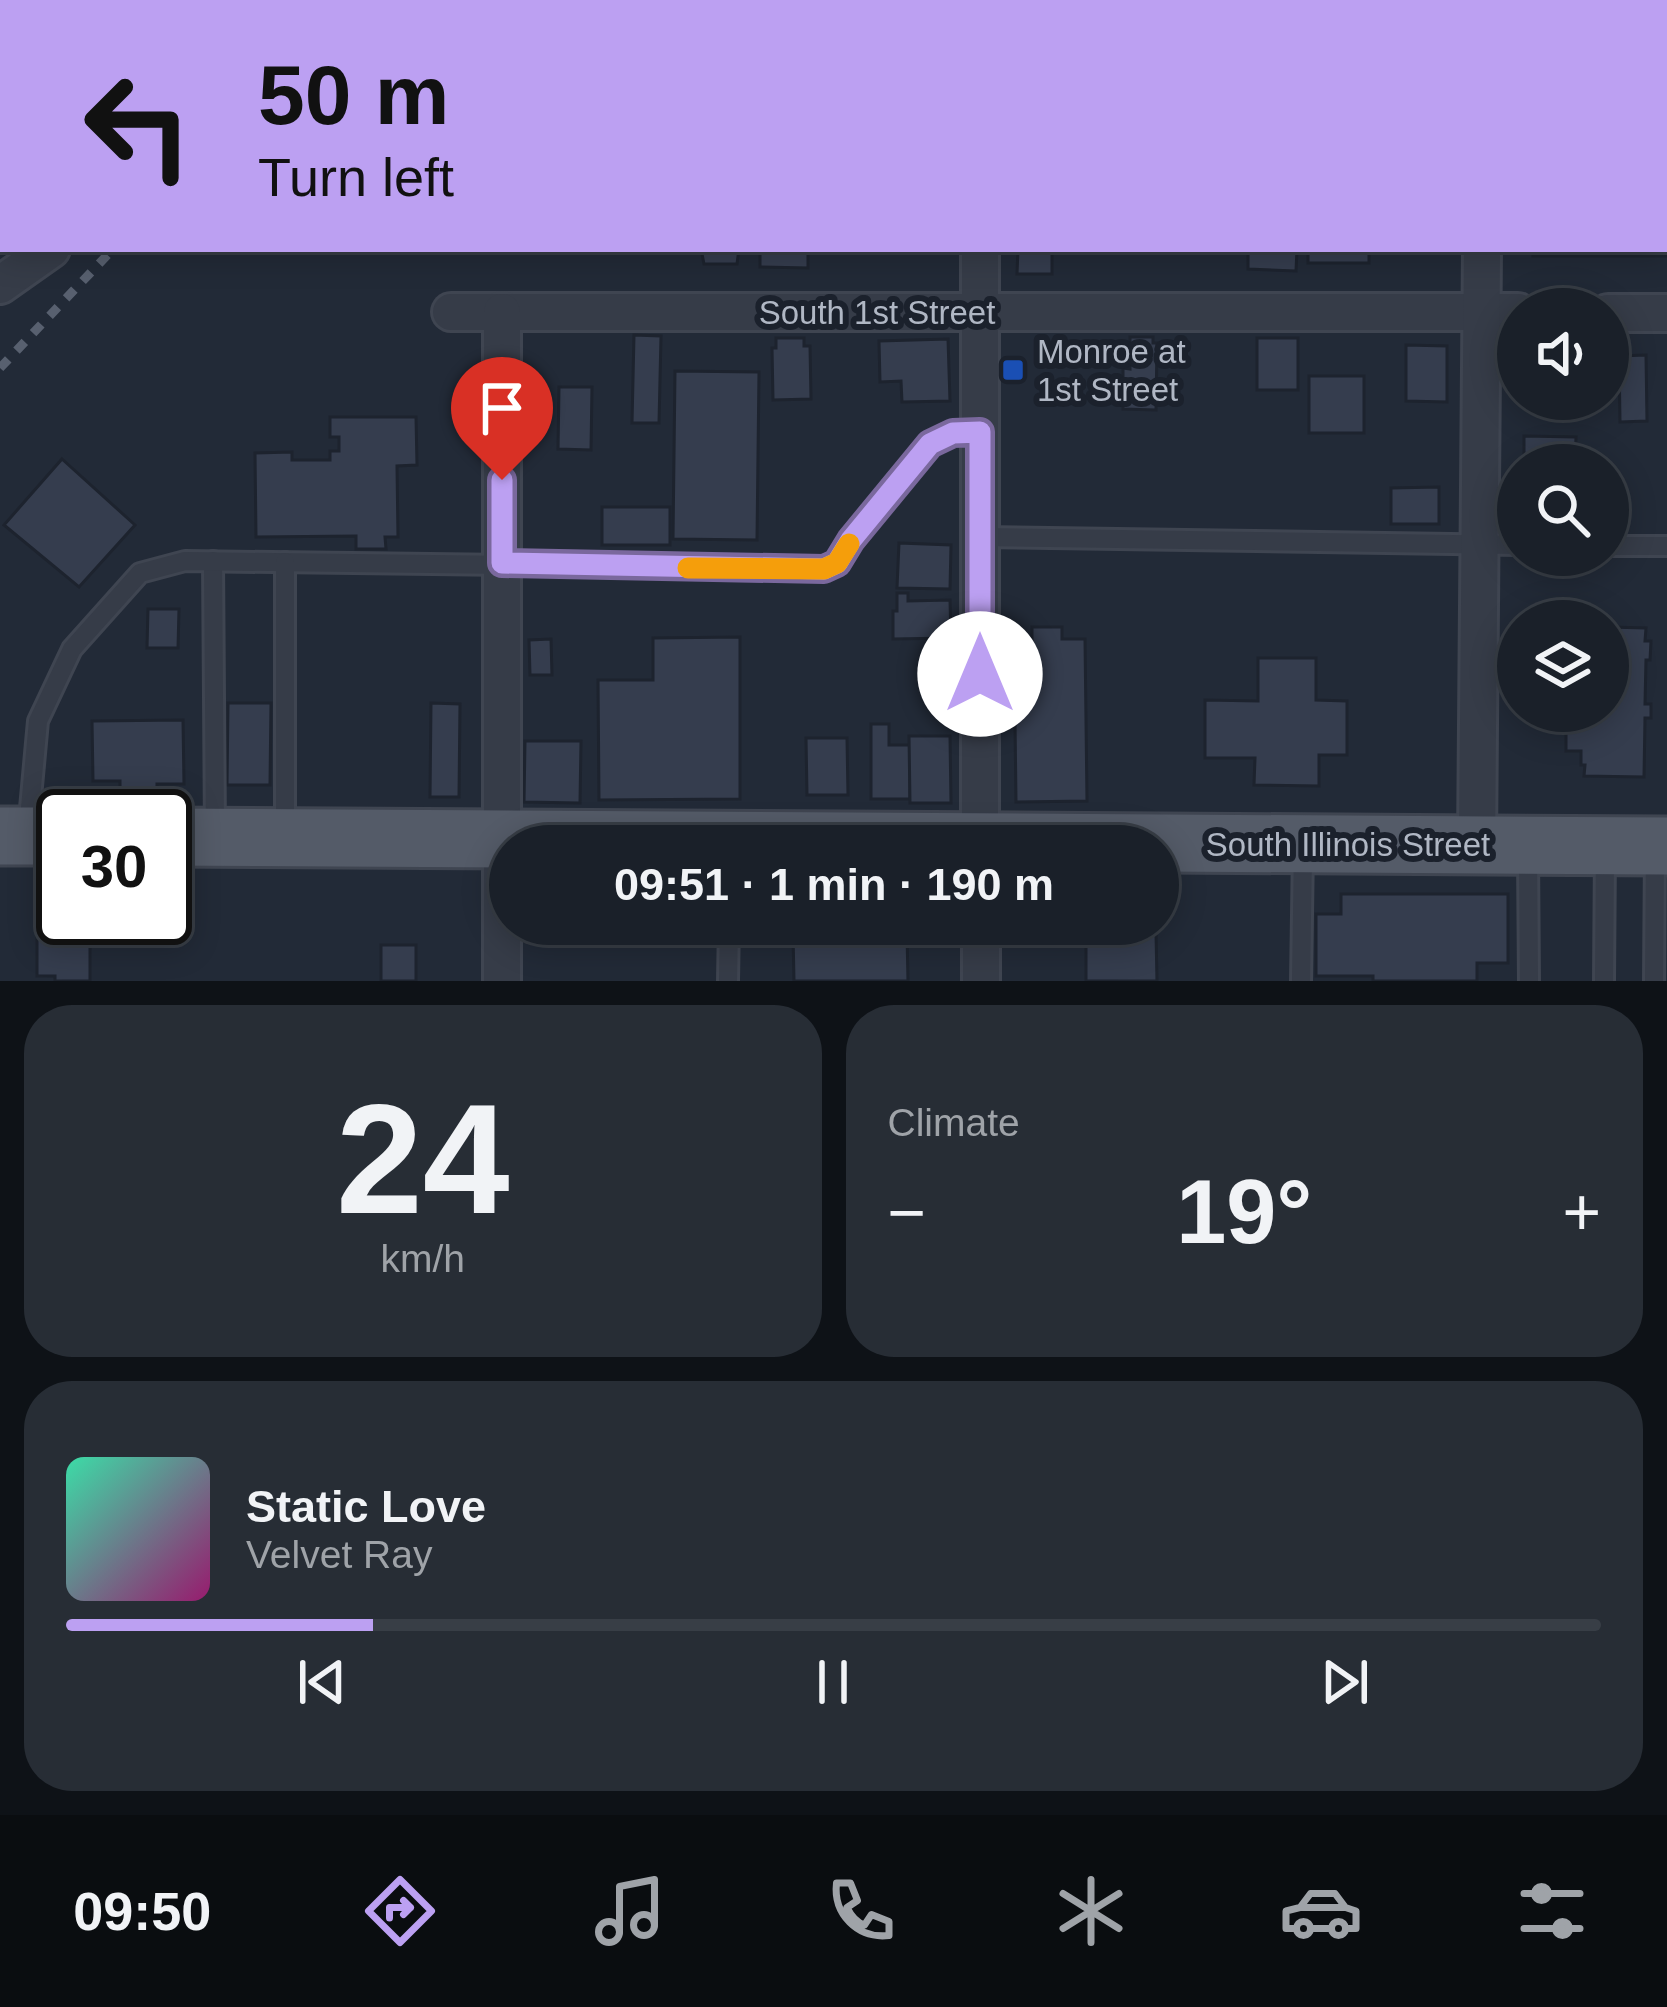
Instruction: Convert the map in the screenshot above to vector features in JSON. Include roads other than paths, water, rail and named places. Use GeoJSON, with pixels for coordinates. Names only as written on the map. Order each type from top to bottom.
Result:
{"type":"FeatureCollection","features":[{"type":"Feature","properties":{"kind":"main road","name":"South Illinois Street"},"geometry":{"type":"LineString","coordinates":[[192,837],[489,839]]}},
{"type":"Feature","properties":{"kind":"main road","name":"South Illinois Street"},"geometry":{"type":"LineString","coordinates":[[1179,844],[1643,846]]}},
{"type":"Feature","properties":{"kind":"street"},"geometry":{"type":"LineString","coordinates":[[6,272],[45,252]]}},
{"type":"Feature","properties":{"kind":"street"},"geometry":{"type":"LineString","coordinates":[[980,252],[980,825]]}},
{"type":"Feature","properties":{"kind":"street"},"geometry":{"type":"LineString","coordinates":[[1483,252],[1497,302]]}},
{"type":"Feature","properties":{"kind":"street","name":"South 1st Street"},"geometry":{"type":"LineString","coordinates":[[451,312],[1497,312]]}},
{"type":"Feature","properties":{"kind":"street"},"geometry":{"type":"LineString","coordinates":[[502,312],[502,825]]}},
{"type":"Feature","properties":{"kind":"street"},"geometry":{"type":"LineString","coordinates":[[1629,313],[1667,314]]}},
{"type":"Feature","properties":{"kind":"street"},"geometry":{"type":"LineString","coordinates":[[1497,349],[1481,544],[1502,845]]}},
{"type":"Feature","properties":{"kind":"street"},"geometry":{"type":"LineString","coordinates":[[502,945],[502,981]]}},
{"type":"Feature","properties":{"kind":"street"},"geometry":{"type":"LineString","coordinates":[[981,945],[981,981]]}},
{"type":"Feature","properties":{"kind":"lane"},"geometry":{"type":"LineString","coordinates":[[30,836],[38,721],[72,649],[140,573],[185,561],[824,569],[837,563],[930,444],[953,433],[980,432]]}},
{"type":"Feature","properties":{"kind":"lane"},"geometry":{"type":"LineString","coordinates":[[980,537],[1497,544]]}},
{"type":"Feature","properties":{"kind":"lane"},"geometry":{"type":"LineString","coordinates":[[1629,546],[1667,546]]}},
{"type":"Feature","properties":{"kind":"lane"},"geometry":{"type":"LineString","coordinates":[[192,824],[213,692],[213,561]]}},
{"type":"Feature","properties":{"kind":"lane"},"geometry":{"type":"LineString","coordinates":[[285,562],[285,838]]}},
{"type":"Feature","properties":{"kind":"lane"},"geometry":{"type":"LineString","coordinates":[[1301,981],[1304,844]]}},
{"type":"Feature","properties":{"kind":"lane"},"geometry":{"type":"LineString","coordinates":[[1502,845],[1528,981]]}},
{"type":"Feature","properties":{"kind":"lane"},"geometry":{"type":"LineString","coordinates":[[1604,981],[1643,846]]}},
{"type":"Feature","properties":{"kind":"lane"},"geometry":{"type":"LineString","coordinates":[[1643,846],[1654,981]]}},
{"type":"Feature","properties":{"kind":"lane"},"geometry":{"type":"LineString","coordinates":[[728,981],[729,945]]}},
{"type":"Feature","properties":{"kind":"railway"},"geometry":{"type":"LineString","coordinates":[[0,368],[110,252]]}},
{"type":"Feature","properties":{"kind":"place","name":"Monroe at 1st Street"},"geometry":{"type":"Point","coordinates":[1013,370]}}]}
